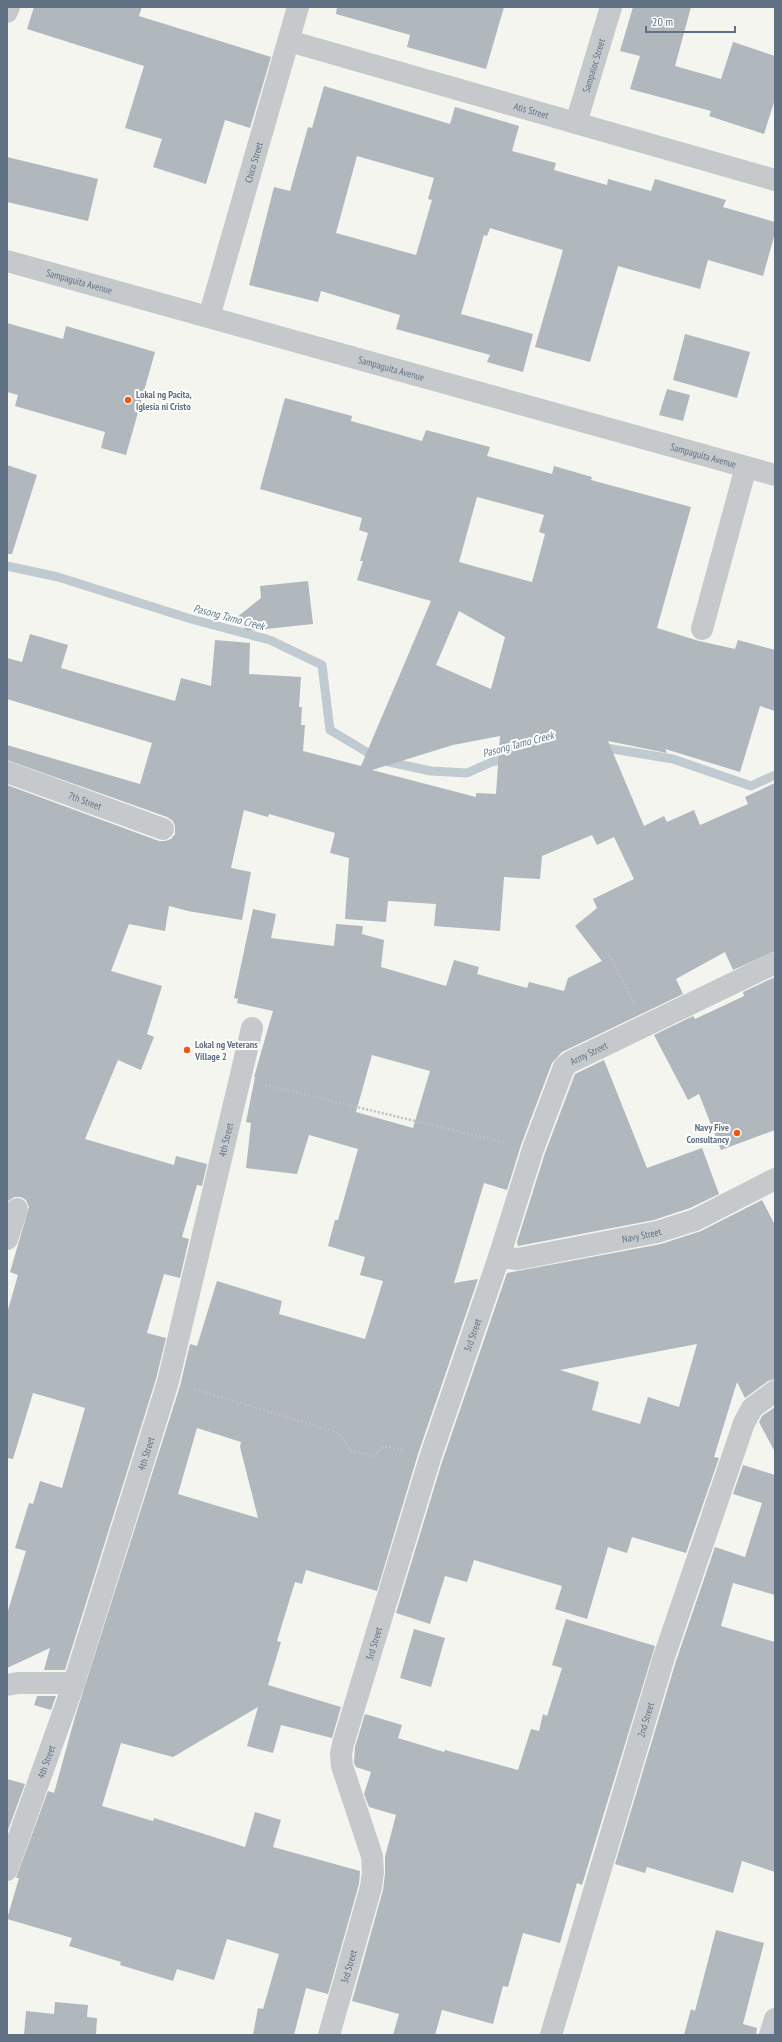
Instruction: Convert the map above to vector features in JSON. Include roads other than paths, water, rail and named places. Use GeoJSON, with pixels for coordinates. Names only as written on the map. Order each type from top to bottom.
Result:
{"type":"FeatureCollection","features":[{"type":"Feature","properties":{"kind":"street"},"geometry":{"type":"LineString","coordinates":[[7,12],[8,7]]}},
{"type":"Feature","properties":{"kind":"street","name":"Chico Street"},"geometry":{"type":"LineString","coordinates":[[210,317],[298,7]]}},
{"type":"Feature","properties":{"kind":"street","name":"Sampaloc Street"},"geometry":{"type":"LineString","coordinates":[[576,123],[610,7]]}},
{"type":"Feature","properties":{"kind":"street","name":"Atis Street"},"geometry":{"type":"LineString","coordinates":[[288,41],[775,180]]}},
{"type":"Feature","properties":{"kind":"street","name":"Sampaguita Avenue"},"geometry":{"type":"LineString","coordinates":[[7,261],[775,475]]}},
{"type":"Feature","properties":{"kind":"street"},"geometry":{"type":"LineString","coordinates":[[702,629],[746,467]]}},
{"type":"Feature","properties":{"kind":"street","name":"7th Street"},"geometry":{"type":"LineString","coordinates":[[7,772],[163,829]]}},
{"type":"Feature","properties":{"kind":"street","name":"Army Street"},"geometry":{"type":"LineString","coordinates":[[499,1258],[533,1149],[566,1064],[646,1027],[775,963]]}},
{"type":"Feature","properties":{"kind":"street","name":"4th Street"},"geometry":{"type":"LineString","coordinates":[[7,1870],[74,1683],[168,1382],[252,1028]]}},
{"type":"Feature","properties":{"kind":"street","name":"Navy Street"},"geometry":{"type":"LineString","coordinates":[[499,1258],[518,1259],[657,1232],[695,1220],[775,1179]]}},
{"type":"Feature","properties":{"kind":"street"},"geometry":{"type":"LineString","coordinates":[[7,1239],[17,1209]]}},
{"type":"Feature","properties":{"kind":"street","name":"3rd Street"},"geometry":{"type":"LineString","coordinates":[[329,2035],[371,1887],[373,1872],[372,1856],[342,1766],[341,1754],[430,1458],[499,1258]]}},
{"type":"Feature","properties":{"kind":"street","name":"2nd Street"},"geometry":{"type":"LineString","coordinates":[[551,2035],[664,1658],[744,1423],[752,1408],[775,1391]]}},
{"type":"Feature","properties":{"kind":"street"},"geometry":{"type":"LineString","coordinates":[[7,1685],[18,1683],[74,1683]]}},
{"type":"Feature","properties":{"kind":"street"},"geometry":{"type":"LineString","coordinates":[[770,2035],[775,2019]]}},
{"type":"Feature","properties":{"kind":"waterway","name":"Pasong Tamo Creek"},"geometry":{"type":"LineString","coordinates":[[7,566],[58,577],[191,619],[270,640],[322,665],[330,730],[380,760],[431,771],[467,773],[492,762],[510,758]]}},
{"type":"Feature","properties":{"kind":"waterway","name":"Pasong Tamo Creek"},"geometry":{"type":"LineString","coordinates":[[600,747],[673,759],[751,786],[775,775]]}},
{"type":"Feature","properties":{"kind":"place","name":"Lokal ng Pacita, Iglesia ni Cristo"},"geometry":{"type":"Point","coordinates":[128,400]}},
{"type":"Feature","properties":{"kind":"place","name":"Lokal ng Veterans Village 2"},"geometry":{"type":"Point","coordinates":[187,1050]}},
{"type":"Feature","properties":{"kind":"place","name":"Navy Five Consultancy"},"geometry":{"type":"Point","coordinates":[737,1133]}}]}
